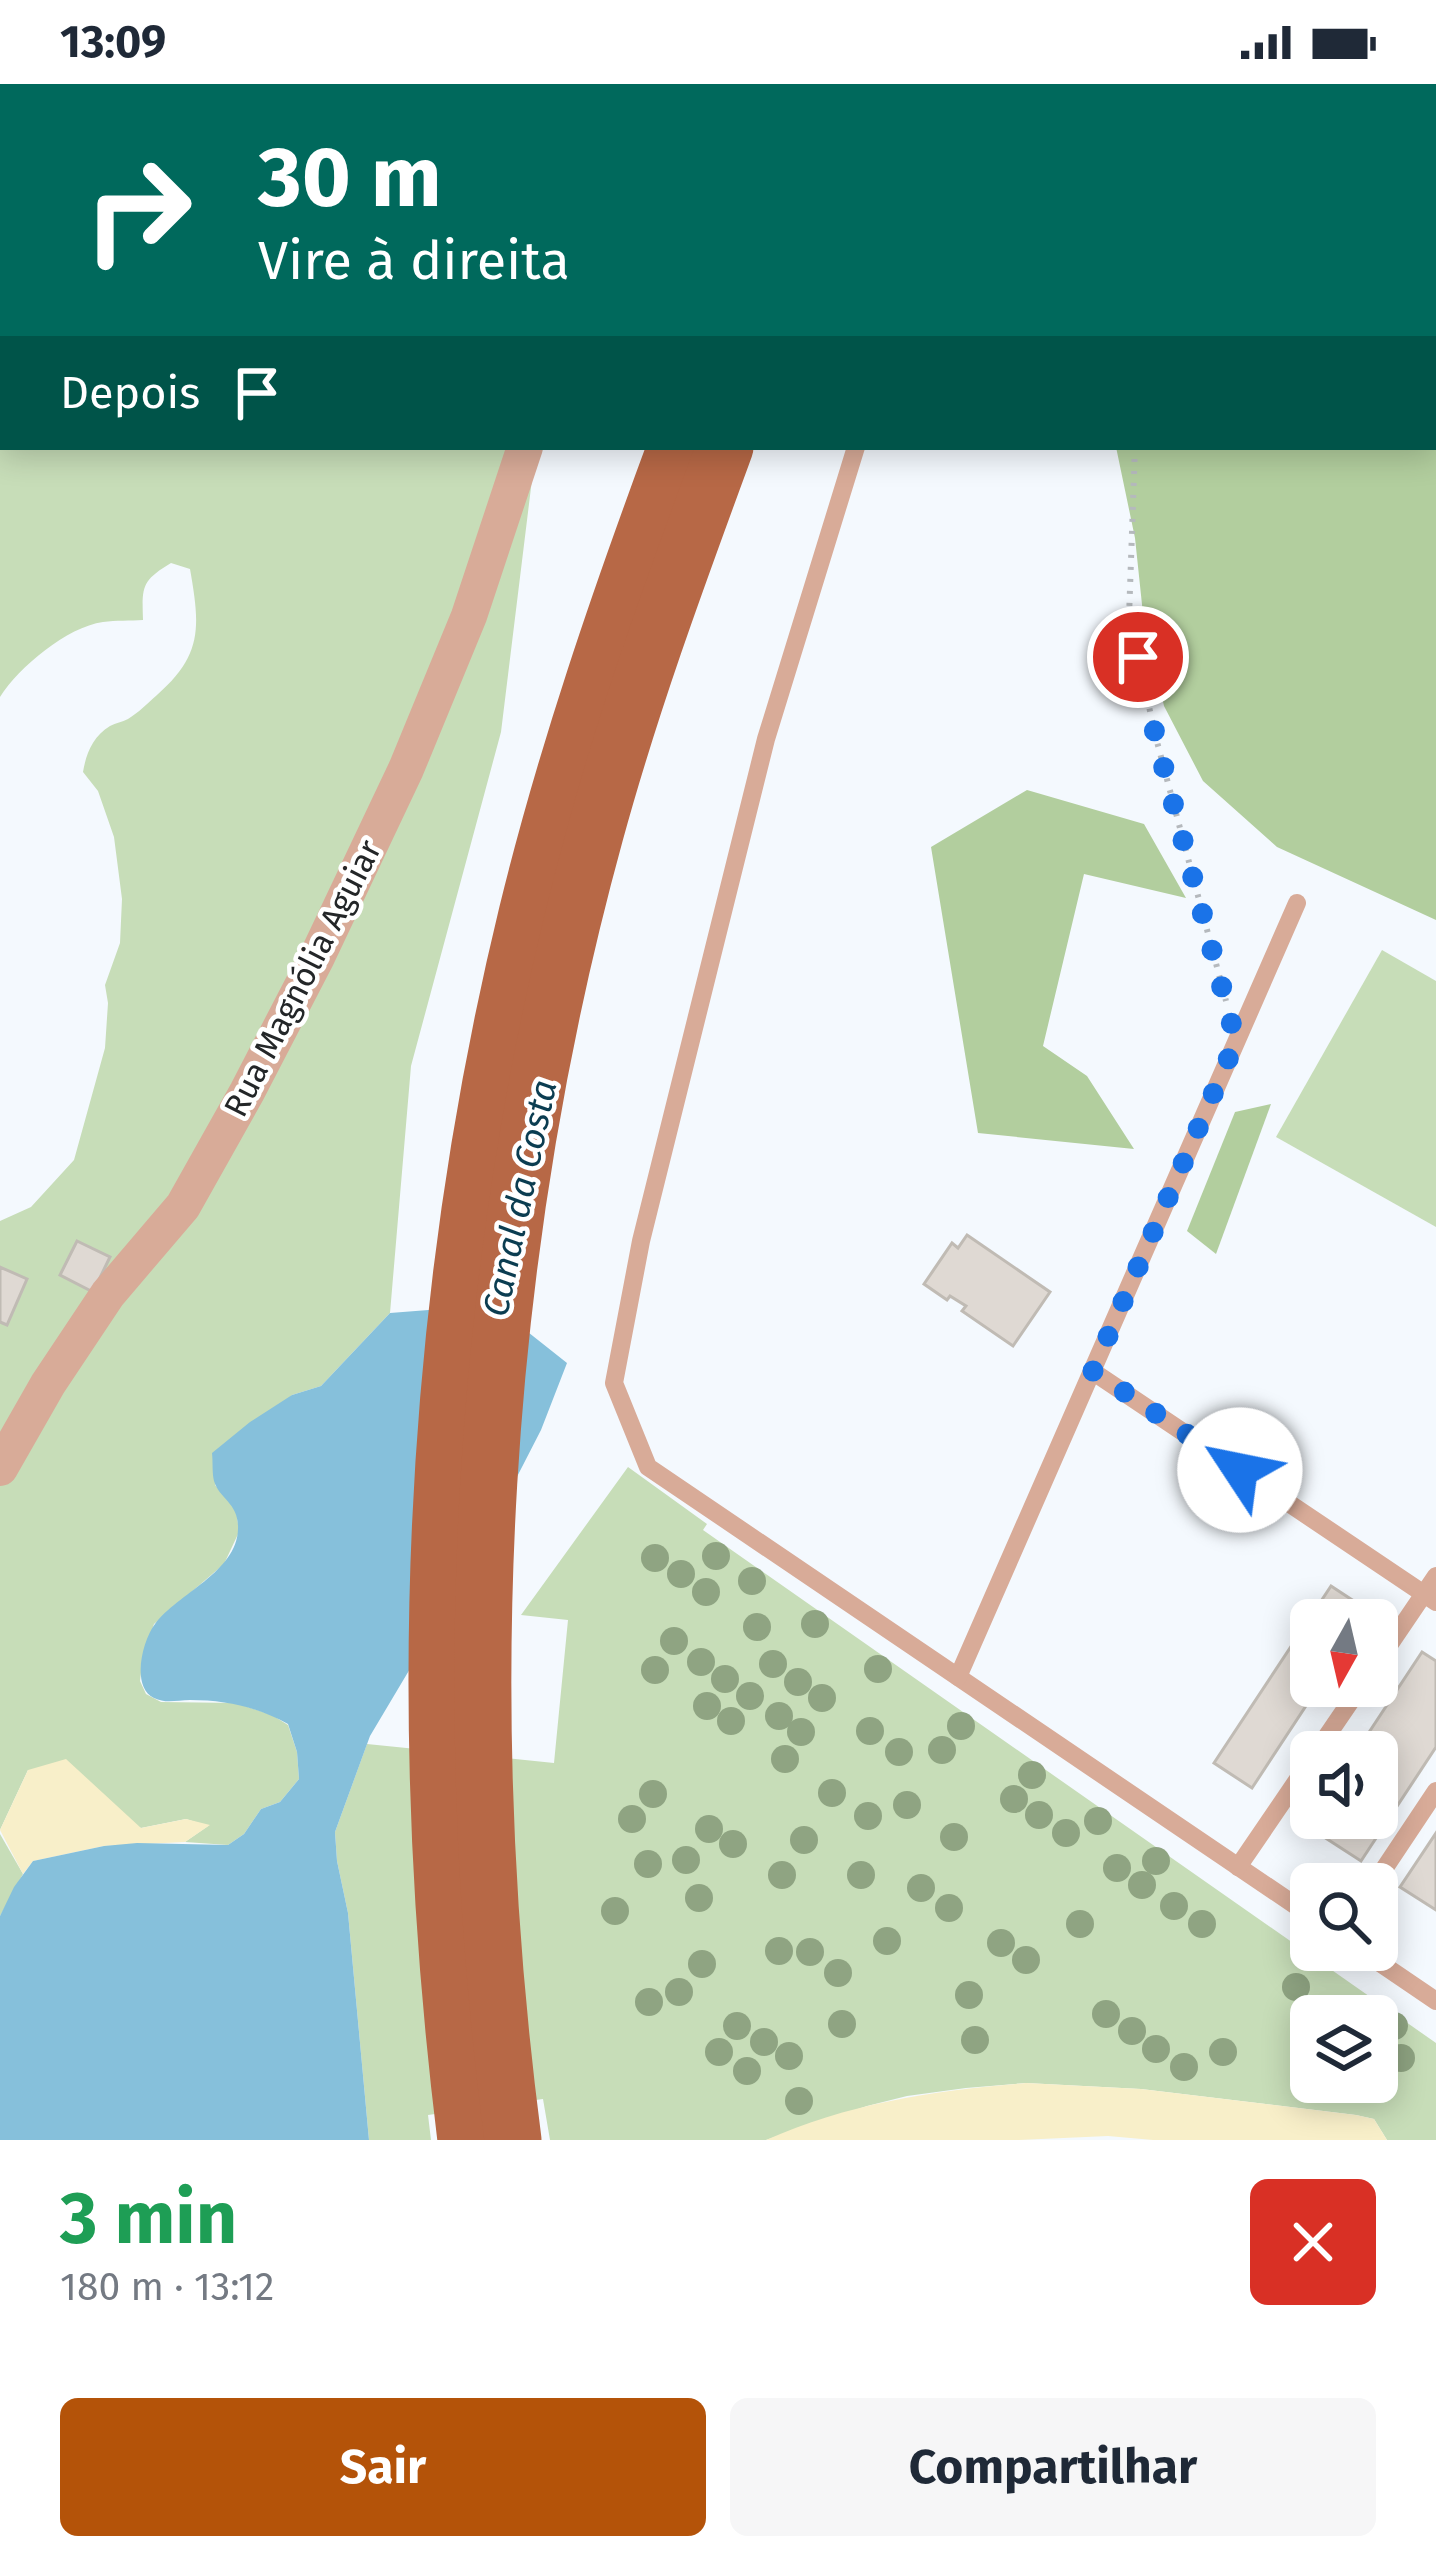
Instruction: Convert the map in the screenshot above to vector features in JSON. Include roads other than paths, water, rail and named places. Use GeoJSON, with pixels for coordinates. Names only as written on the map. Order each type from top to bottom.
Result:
{"type":"FeatureCollection","features":[{"type":"Feature","properties":{"kind":"main road"},"geometry":{"type":"LineString","coordinates":[[466,2140],[446,1954],[435,1670],[442,1480],[459,1290],[488,1102],[544,847],[598,664],[675,450]]}},
{"type":"Feature","properties":{"kind":"main road"},"geometry":{"type":"LineString","coordinates":[[513,2140],[492,1951],[482,1740],[483,1576],[505,1296],[533,1110],[594,836],[649,656],[724,450]]}},
{"type":"Feature","properties":{"kind":"street","name":"Rua Magnólia Aguiar"},"geometry":{"type":"LineString","coordinates":[[0,1468],[108,1294],[183,1206],[316,959],[406,769],[470,616],[524,450]]}},
{"type":"Feature","properties":{"kind":"lane"},"geometry":{"type":"LineString","coordinates":[[855,450],[766,740],[641,1241],[614,1383],[648,1467],[1290,1902]]}},
{"type":"Feature","properties":{"kind":"lane"},"geometry":{"type":"LineString","coordinates":[[958,1677],[1298,903]]}},
{"type":"Feature","properties":{"kind":"lane"},"geometry":{"type":"LineString","coordinates":[[1093,1371],[1430,1598]]}},
{"type":"Feature","properties":{"kind":"lane"},"geometry":{"type":"LineString","coordinates":[[1398,1637],[1430,1598],[1436,1576]]}},
{"type":"Feature","properties":{"kind":"lane"},"geometry":{"type":"LineString","coordinates":[[1238,1867],[1290,1791]]}},
{"type":"Feature","properties":{"kind":"lane"},"geometry":{"type":"LineString","coordinates":[[1388,1863],[1436,1791]]}},
{"type":"Feature","properties":{"kind":"lane"},"geometry":{"type":"LineString","coordinates":[[1393,1971],[1435,1998]]}},
{"type":"Feature","properties":{"kind":"water"},"geometry":{"type":"Polygon","coordinates":[[[499,1309],[567,1363],[541,1430],[470,1568],[370,1736],[335,1832],[348,1913],[369,2140],[0,2140],[0,1916],[33,1861],[137,1843],[228,1845],[244,1834],[261,1809],[280,1802],[299,1779],[288,1724],[229,1703],[158,1700],[143,1684],[143,1652],[155,1624],[217,1570],[235,1544],[238,1520],[214,1481],[212,1453],[292,1395],[321,1386],[390,1313],[499,1309]]]}},
{"type":"Feature","properties":{"kind":"water label","name":"Canal da Costa"},"geometry":{"type":"Point","coordinates":[519,1198]}}]}
